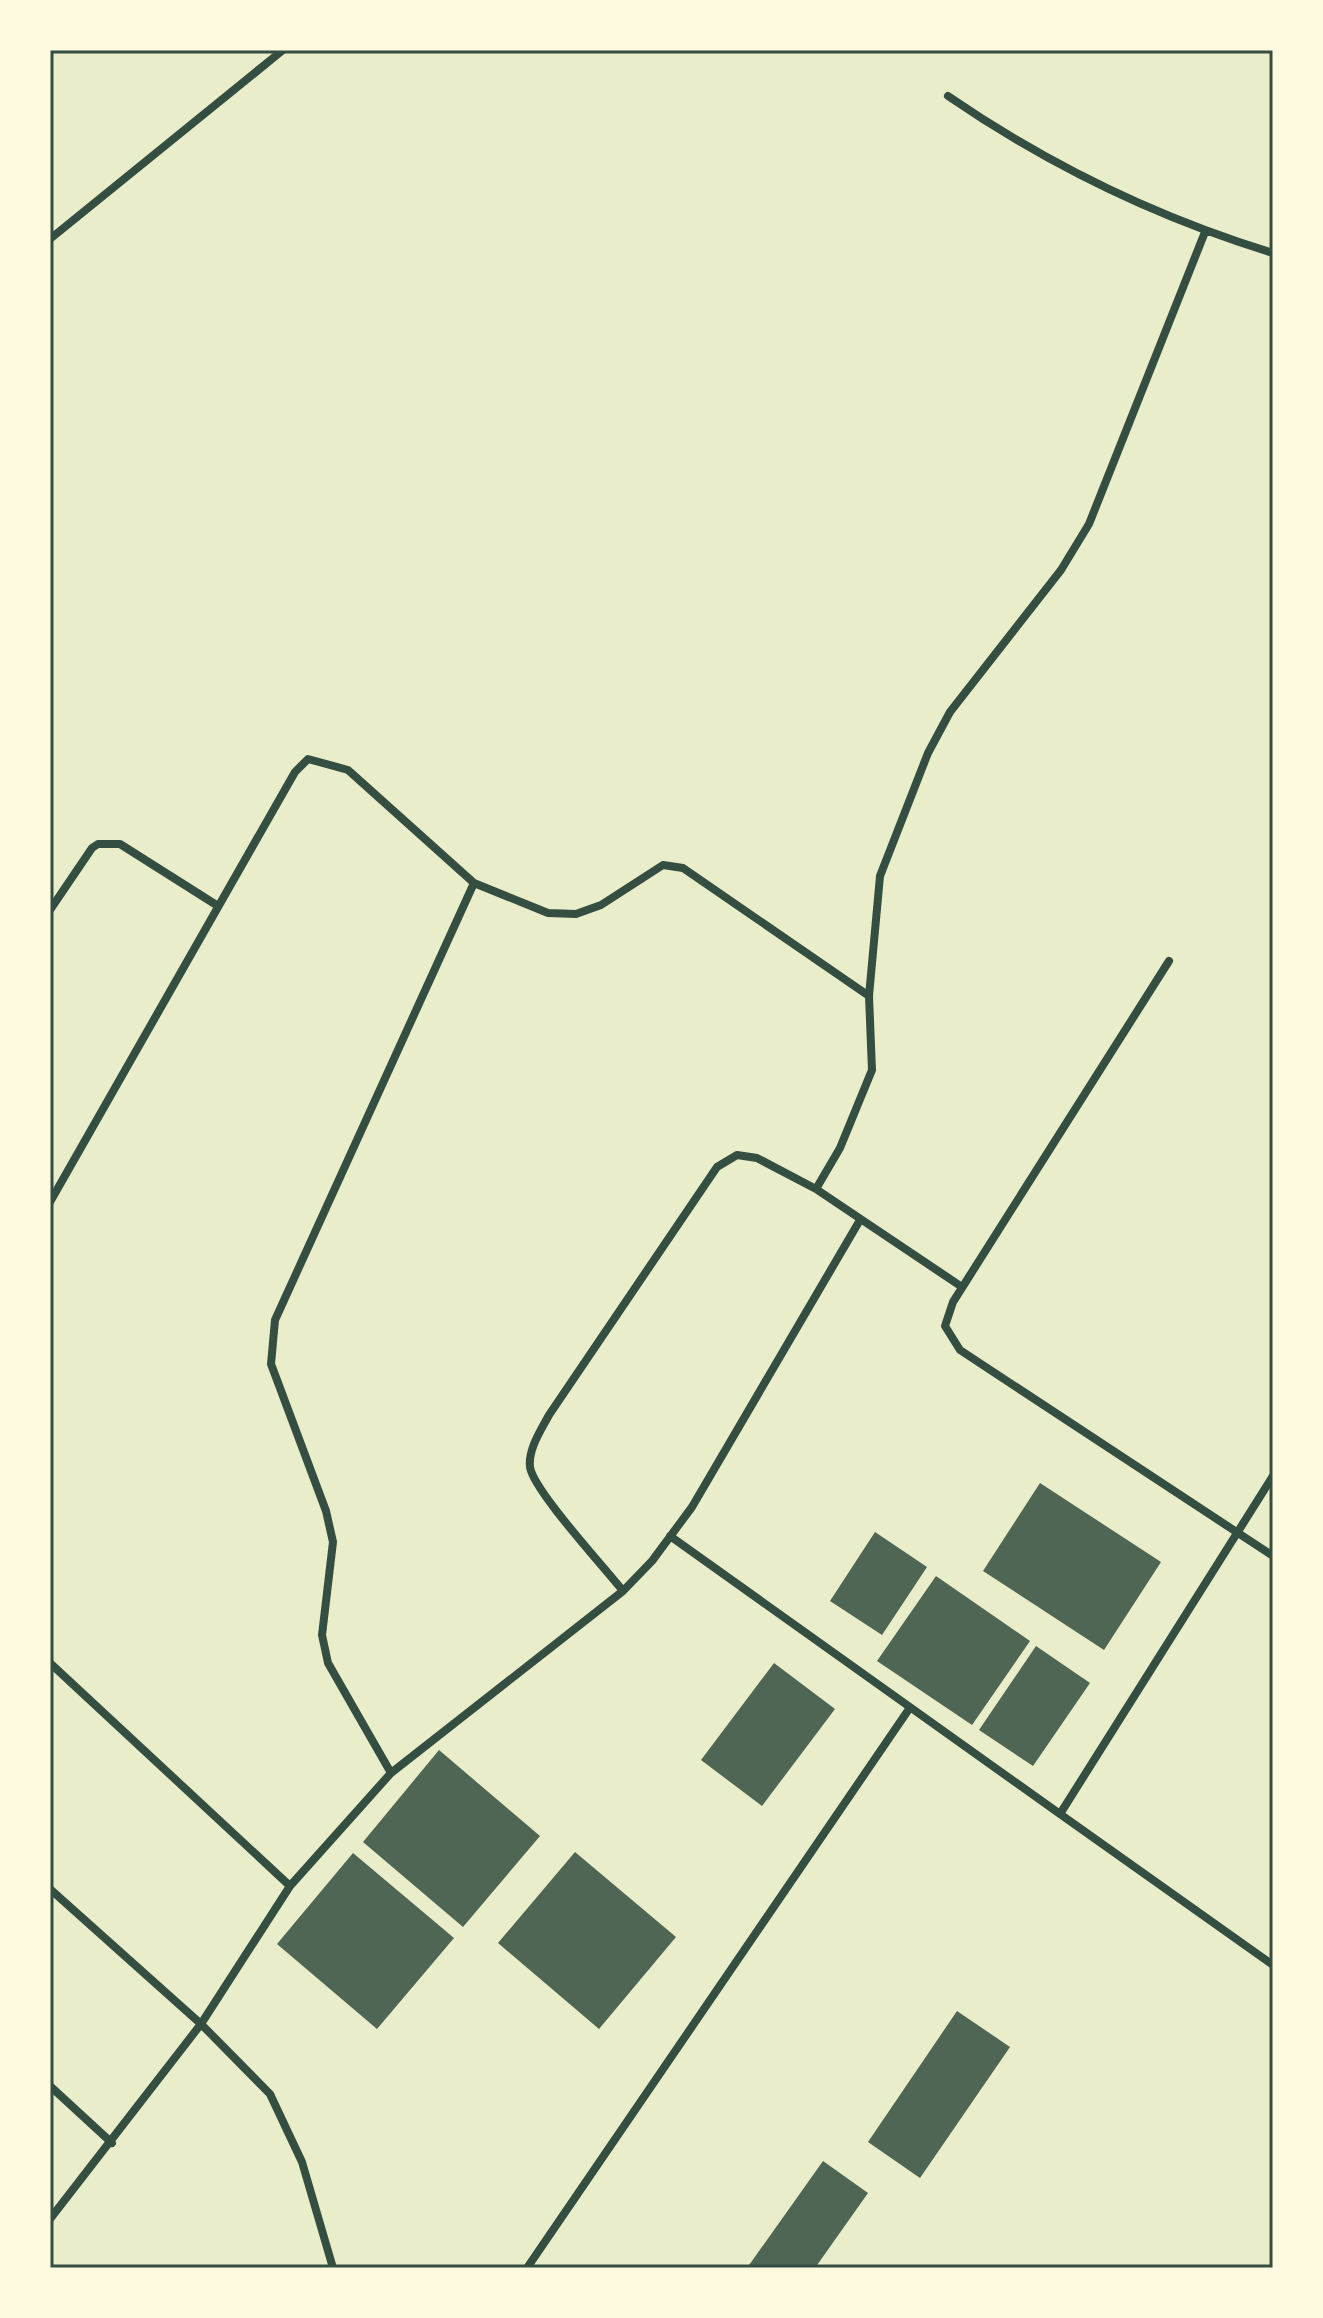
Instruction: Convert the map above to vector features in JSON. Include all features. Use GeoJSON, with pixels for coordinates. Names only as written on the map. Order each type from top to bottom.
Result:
{"type":"FeatureCollection","features":[{"type":"Feature","properties":{"kind":"street"},"geometry":{"type":"LineString","coordinates":[[50,239],[283,50]]}},
{"type":"Feature","properties":{"kind":"street"},"geometry":{"type":"LineString","coordinates":[[948,96],[1015,142],[1111,193],[1205,232],[1273,253]]}},
{"type":"Feature","properties":{"kind":"street"},"geometry":{"type":"LineString","coordinates":[[816,1189],[840,1148],[872,1070],[874,1043],[869,996],[880,876],[928,753],[950,712],[1061,570],[1089,524],[1205,232]]}},
{"type":"Feature","properties":{"kind":"street"},"geometry":{"type":"LineString","coordinates":[[50,1202],[295,772],[308,759],[348,770],[474,883],[548,913],[576,914],[601,905],[663,865],[683,868],[869,996]]}},
{"type":"Feature","properties":{"kind":"street"},"geometry":{"type":"LineString","coordinates":[[50,910],[92,848],[107,843],[120,844],[218,906]]}},
{"type":"Feature","properties":{"kind":"street"},"geometry":{"type":"LineString","coordinates":[[391,1773],[328,1663],[322,1635],[333,1542],[326,1511],[271,1364],[275,1320],[474,883]]}},
{"type":"Feature","properties":{"kind":"street"},"geometry":{"type":"LineString","coordinates":[[1169,961],[962,1287],[945,1326],[960,1350],[1273,1556]]}},
{"type":"Feature","properties":{"kind":"street"},"geometry":{"type":"LineString","coordinates":[[623,1591],[544,1493],[530,1468],[534,1443],[558,1402],[717,1167],[737,1155],[757,1158],[816,1189],[962,1287]]}},
{"type":"Feature","properties":{"kind":"street"},"geometry":{"type":"LineString","coordinates":[[50,2219],[112,2143],[201,2024],[290,1886],[391,1773],[623,1591],[670,1536],[692,1507],[860,1220]]}},
{"type":"Feature","properties":{"kind":"street"},"geometry":{"type":"LineString","coordinates":[[1060,1814],[1273,1476]]}},
{"type":"Feature","properties":{"kind":"street"},"geometry":{"type":"LineString","coordinates":[[670,1536],[909,1709],[1273,1965]]}},
{"type":"Feature","properties":{"kind":"street"},"geometry":{"type":"LineString","coordinates":[[50,1663],[290,1886]]}},
{"type":"Feature","properties":{"kind":"street"},"geometry":{"type":"LineString","coordinates":[[527,2268],[909,1709]]}},
{"type":"Feature","properties":{"kind":"street"},"geometry":{"type":"LineString","coordinates":[[50,1889],[201,2024],[270,2094],[302,2162],[333,2268]]}},
{"type":"Feature","properties":{"kind":"street"},"geometry":{"type":"LineString","coordinates":[[50,2086],[112,2143]]}},
{"type":"Feature","properties":{"kind":"building"},"geometry":{"type":"Polygon","coordinates":[[[1040,1483],[1161,1562],[1104,1650],[983,1571],[1040,1483]]]}},
{"type":"Feature","properties":{"kind":"building"},"geometry":{"type":"Polygon","coordinates":[[[875,1532],[927,1567],[882,1635],[830,1601],[875,1532]]]}},
{"type":"Feature","properties":{"kind":"building"},"geometry":{"type":"Polygon","coordinates":[[[936,1576],[1030,1641],[972,1725],[877,1661],[936,1576]]]}},
{"type":"Feature","properties":{"kind":"building"},"geometry":{"type":"Polygon","coordinates":[[[1036,1646],[1090,1683],[1033,1766],[979,1730],[1036,1646]]]}},
{"type":"Feature","properties":{"kind":"building"},"geometry":{"type":"Polygon","coordinates":[[[774,1663],[835,1709],[762,1806],[701,1760],[774,1663]]]}},
{"type":"Feature","properties":{"kind":"building"},"geometry":{"type":"Polygon","coordinates":[[[439,1750],[540,1836],[463,1927],[363,1842],[439,1750]]]}},
{"type":"Feature","properties":{"kind":"building"},"geometry":{"type":"Polygon","coordinates":[[[575,1852],[676,1937],[599,2029],[498,1943],[575,1852]]]}},
{"type":"Feature","properties":{"kind":"building"},"geometry":{"type":"Polygon","coordinates":[[[353,1853],[454,1938],[377,2029],[277,1944],[353,1853]]]}},
{"type":"Feature","properties":{"kind":"building"},"geometry":{"type":"Polygon","coordinates":[[[957,2011],[1010,2047],[920,2178],[868,2142],[957,2011]]]}},
{"type":"Feature","properties":{"kind":"building"},"geometry":{"type":"Polygon","coordinates":[[[823,2161],[868,2193],[815,2268],[747,2268],[823,2161]]]}}]}
